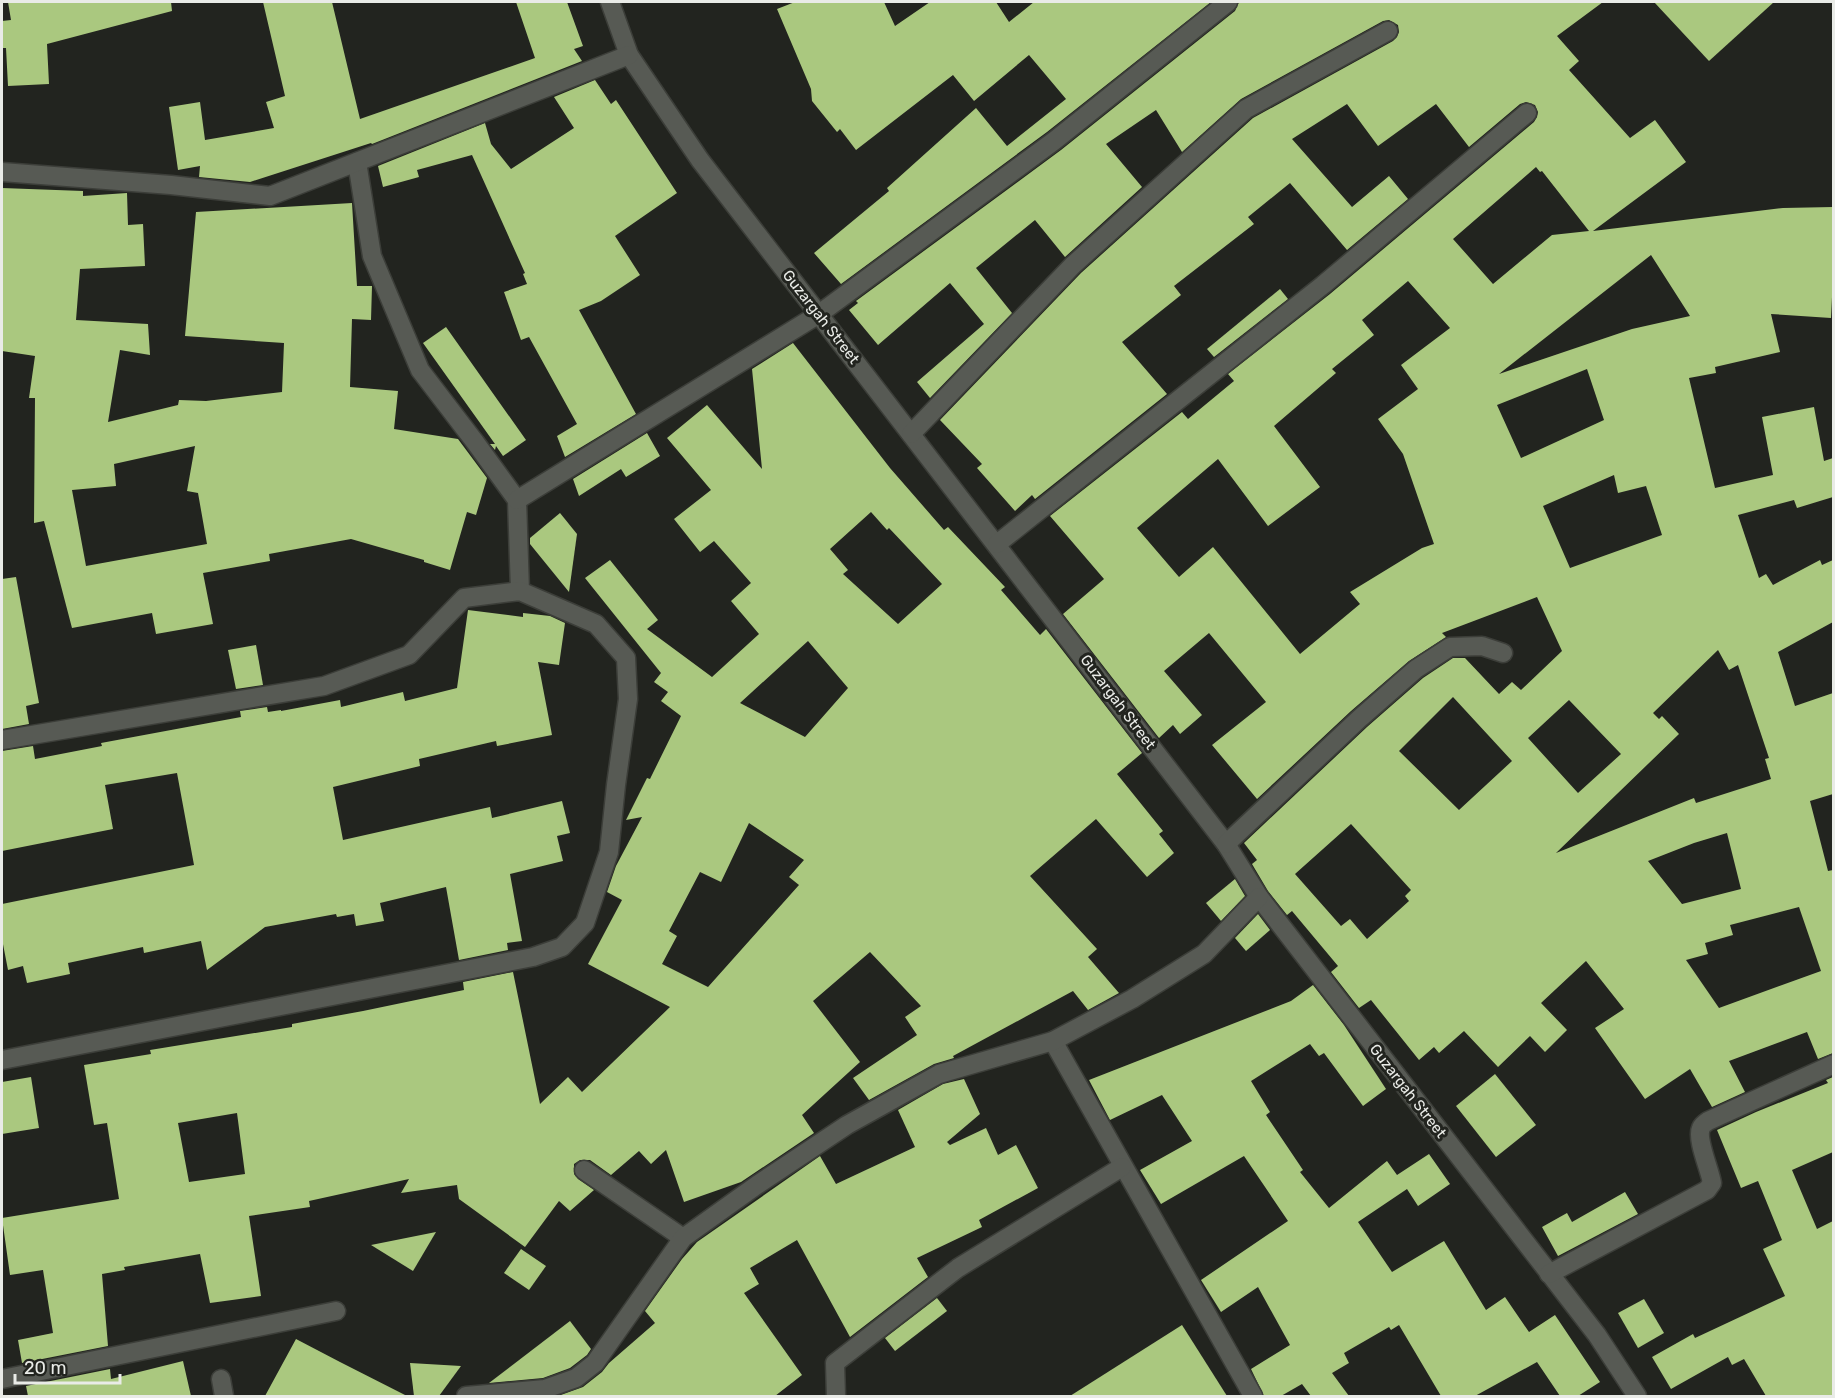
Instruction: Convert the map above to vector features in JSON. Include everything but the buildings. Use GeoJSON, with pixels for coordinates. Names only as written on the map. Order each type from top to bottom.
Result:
{"type":"FeatureCollection","features":[{"type":"Feature","properties":{"kind":"street","name":"Guzargah Street"},"geometry":{"type":"LineString","coordinates":[[610,2],[629,55],[700,160],[998,544],[1226,844],[1259,897],[1597,1335],[1637,1396]]}},
{"type":"Feature","properties":{"kind":"street"},"geometry":{"type":"LineString","coordinates":[[517,500],[819,314],[1054,141],[1228,2]]}},
{"type":"Feature","properties":{"kind":"street"},"geometry":{"type":"LineString","coordinates":[[911,434],[1073,266],[1246,109],[1388,31]]}},
{"type":"Feature","properties":{"kind":"street"},"geometry":{"type":"LineString","coordinates":[[2,172],[270,195],[629,55]]}},
{"type":"Feature","properties":{"kind":"street"},"geometry":{"type":"LineString","coordinates":[[998,544],[1323,285],[1527,113]]}},
{"type":"Feature","properties":{"kind":"street"},"geometry":{"type":"LineString","coordinates":[[357,162],[372,256],[420,370],[517,500],[520,591]]}},
{"type":"Feature","properties":{"kind":"street"},"geometry":{"type":"LineString","coordinates":[[2,740],[324,686],[409,656],[464,598],[520,591],[596,624],[626,658],[628,699],[609,852],[585,923],[562,947],[533,957],[2,1060]]}},
{"type":"Feature","properties":{"kind":"street"},"geometry":{"type":"LineString","coordinates":[[1226,844],[1359,719],[1416,669],[1450,647],[1482,646],[1503,653]]}},
{"type":"Feature","properties":{"kind":"street"},"geometry":{"type":"LineString","coordinates":[[466,1395],[545,1389],[576,1378],[595,1363],[682,1238],[757,1185],[847,1125],[939,1074],[1053,1041],[1132,999],[1204,954],[1259,897]]}},
{"type":"Feature","properties":{"kind":"street"},"geometry":{"type":"LineString","coordinates":[[1053,1041],[1253,1396]]}},
{"type":"Feature","properties":{"kind":"street"},"geometry":{"type":"LineString","coordinates":[[1549,1275],[1707,1190],[1712,1182],[1700,1129],[1708,1120],[1833,1064]]}},
{"type":"Feature","properties":{"kind":"street"},"geometry":{"type":"LineString","coordinates":[[836,1396],[835,1363],[958,1268],[1122,1167]]}},
{"type":"Feature","properties":{"kind":"street"},"geometry":{"type":"LineString","coordinates":[[584,1170],[682,1238]]}},
{"type":"Feature","properties":{"kind":"street"},"geometry":{"type":"LineString","coordinates":[[2,1379],[336,1311]]}}]}
